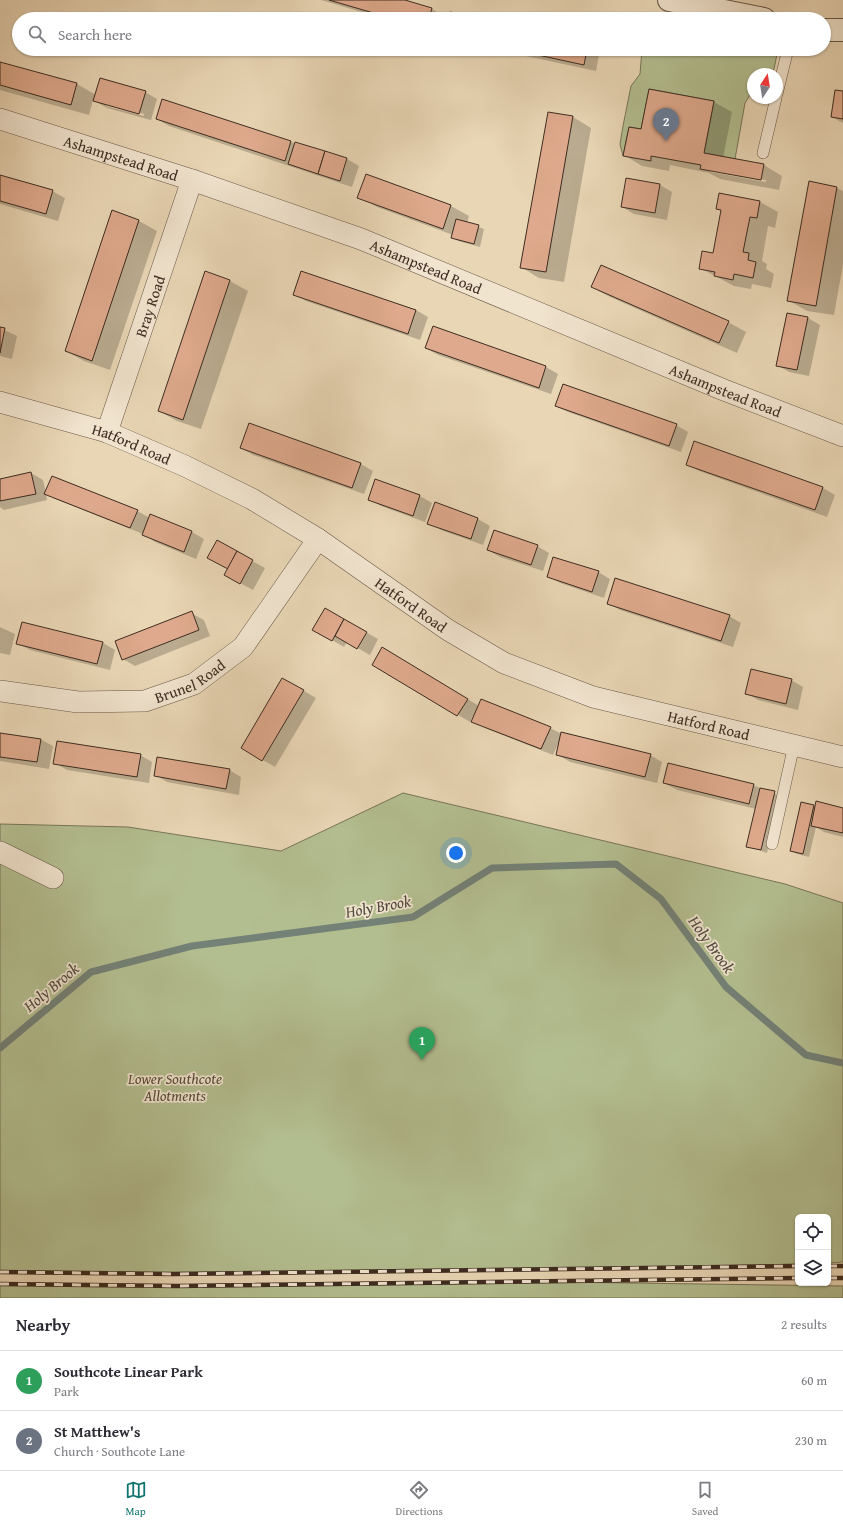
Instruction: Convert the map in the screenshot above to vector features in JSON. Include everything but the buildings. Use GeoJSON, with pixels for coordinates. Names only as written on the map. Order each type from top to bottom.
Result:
{"type":"FeatureCollection","features":[{"type":"Feature","properties":{"kind":"street"},"geometry":{"type":"LineString","coordinates":[[670,0],[716,5],[740,12]]}},
{"type":"Feature","properties":{"kind":"street"},"geometry":{"type":"LineString","coordinates":[[831,30],[843,30]]}},
{"type":"Feature","properties":{"kind":"street","name":"Ashampstead Road"},"geometry":{"type":"LineString","coordinates":[[0,119],[192,180],[361,239],[724,390],[843,436]]}},
{"type":"Feature","properties":{"kind":"street","name":"Bray Road"},"geometry":{"type":"LineString","coordinates":[[107,432],[192,180]]}},
{"type":"Feature","properties":{"kind":"street","name":"Hatford Road"},"geometry":{"type":"LineString","coordinates":[[0,402],[107,432],[186,466],[245,496],[318,539],[448,630],[504,663],[593,698],[843,757]]}},
{"type":"Feature","properties":{"kind":"street","name":"Brunel Road"},"geometry":{"type":"LineString","coordinates":[[0,691],[78,702],[145,701],[194,684],[243,647],[318,539]]}},
{"type":"Feature","properties":{"kind":"street"},"geometry":{"type":"LineString","coordinates":[[0,852],[53,878]]}},
{"type":"Feature","properties":{"kind":"lane"},"geometry":{"type":"LineString","coordinates":[[783,69],[786,56]]}},
{"type":"Feature","properties":{"kind":"lane"},"geometry":{"type":"LineString","coordinates":[[763,153],[775,104]]}},
{"type":"Feature","properties":{"kind":"lane"},"geometry":{"type":"LineString","coordinates":[[772,844],[794,745]]}},
{"type":"Feature","properties":{"kind":"green space"},"geometry":{"type":"Polygon","coordinates":[[[641,56],[777,56],[774,68],[747,68],[747,100],[745,103],[735,159],[704,153],[714,101],[649,89],[641,129],[629,127],[623,156],[620,144],[631,86],[640,74],[641,56]]]}},
{"type":"Feature","properties":{"kind":"green space","name":"Lower Southcote Allotments"},"geometry":{"type":"Polygon","coordinates":[[[403,793],[785,884],[843,903],[843,1262],[831,1263],[831,1214],[795,1214],[795,1264],[200,1273],[0,1272],[0,824],[128,827],[281,851],[403,793]]]}},
{"type":"Feature","properties":{"kind":"green space"},"geometry":{"type":"Polygon","coordinates":[[[559,1282],[843,1286],[843,1298],[0,1298],[0,1284],[177,1286],[559,1282]]]}},
{"type":"Feature","properties":{"kind":"waterway","name":"Holy Brook"},"geometry":{"type":"LineString","coordinates":[[0,1048],[91,972],[192,946],[413,917],[492,868],[616,864],[661,899],[726,987],[806,1055],[843,1063]]}},
{"type":"Feature","properties":{"kind":"railway"},"geometry":{"type":"LineString","coordinates":[[0,1272],[173,1274],[795,1266]]}},
{"type":"Feature","properties":{"kind":"railway"},"geometry":{"type":"LineString","coordinates":[[831,1266],[843,1266]]}},
{"type":"Feature","properties":{"kind":"railway"},"geometry":{"type":"LineString","coordinates":[[0,1284],[177,1286],[795,1278]]}},
{"type":"Feature","properties":{"kind":"railway"},"geometry":{"type":"LineString","coordinates":[[831,1278],[843,1278]]}},
{"type":"Feature","properties":{"kind":"place","name":"St Matthew's"},"geometry":{"type":"Point","coordinates":[666,141]}},
{"type":"Feature","properties":{"kind":"place","name":"Southcote Linear Park"},"geometry":{"type":"Point","coordinates":[422,1060]}}]}
